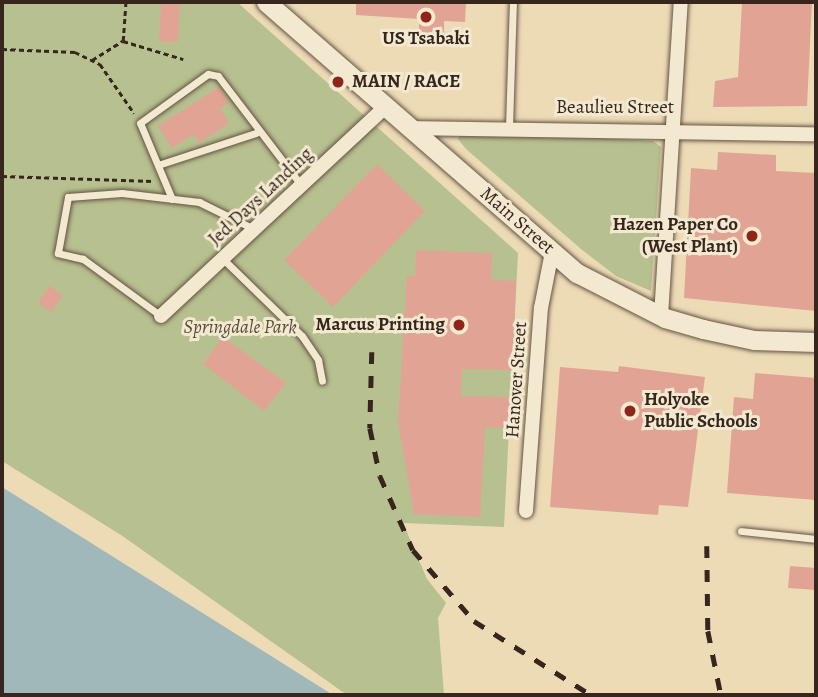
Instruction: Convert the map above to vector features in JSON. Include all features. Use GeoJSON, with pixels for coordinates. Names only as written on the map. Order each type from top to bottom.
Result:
{"type":"FeatureCollection","features":[{"type":"Feature","properties":{"kind":"main road","name":"Main Street"},"geometry":{"type":"LineString","coordinates":[[266,2],[577,273],[661,316],[754,340],[816,342]]}},
{"type":"Feature","properties":{"kind":"street"},"geometry":{"type":"LineString","coordinates":[[661,316],[681,2]]}},
{"type":"Feature","properties":{"kind":"street","name":"Jed Days Landing"},"geometry":{"type":"LineString","coordinates":[[161,316],[387,105]]}},
{"type":"Feature","properties":{"kind":"street","name":"Beaulieu Street"},"geometry":{"type":"LineString","coordinates":[[413,128],[672,127],[816,134]]}},
{"type":"Feature","properties":{"kind":"street","name":"Hanover Street"},"geometry":{"type":"LineString","coordinates":[[526,511],[541,309],[552,252]]}},
{"type":"Feature","properties":{"kind":"lane"},"geometry":{"type":"LineString","coordinates":[[509,127],[513,2]]}},
{"type":"Feature","properties":{"kind":"lane"},"geometry":{"type":"LineString","coordinates":[[172,199],[161,163],[140,122],[208,74],[218,76],[256,133],[301,185]]}},
{"type":"Feature","properties":{"kind":"lane"},"geometry":{"type":"LineString","coordinates":[[161,163],[256,133]]}},
{"type":"Feature","properties":{"kind":"lane"},"geometry":{"type":"LineString","coordinates":[[161,316],[83,260],[58,253],[59,219],[68,197],[122,193],[199,202],[255,229]]}},
{"type":"Feature","properties":{"kind":"lane"},"geometry":{"type":"LineString","coordinates":[[223,259],[302,336],[318,360],[322,381]]}},
{"type":"Feature","properties":{"kind":"lane"},"geometry":{"type":"LineString","coordinates":[[741,531],[816,538]]}},
{"type":"Feature","properties":{"kind":"path"},"geometry":{"type":"LineString","coordinates":[[123,41],[125,2]]}},
{"type":"Feature","properties":{"kind":"path"},"geometry":{"type":"LineString","coordinates":[[92,60],[123,41],[183,59]]}},
{"type":"Feature","properties":{"kind":"path"},"geometry":{"type":"LineString","coordinates":[[2,49],[75,52],[92,60],[140,122]]}},
{"type":"Feature","properties":{"kind":"path"},"geometry":{"type":"LineString","coordinates":[[2,176],[166,182]]}},
{"type":"Feature","properties":{"kind":"green space","name":"Springdale Park"},"geometry":{"type":"Polygon","coordinates":[[[2,2],[237,2],[518,253],[504,527],[403,523],[427,579],[446,603],[438,618],[444,695],[347,695],[121,535],[2,461],[2,2]]]}},
{"type":"Feature","properties":{"kind":"green space"},"geometry":{"type":"Polygon","coordinates":[[[463,131],[653,141],[661,147],[651,291],[616,276],[581,249],[466,149],[458,139],[463,131]]]}},
{"type":"Feature","properties":{"kind":"water"},"geometry":{"type":"Polygon","coordinates":[[[2,487],[333,695],[2,695],[2,487]]]}},
{"type":"Feature","properties":{"kind":"building"},"geometry":{"type":"Polygon","coordinates":[[[161,2],[180,2],[178,42],[159,41],[161,2]]]}},
{"type":"Feature","properties":{"kind":"building","name":"US Tsabaki"},"geometry":{"type":"Polygon","coordinates":[[[356,2],[466,2],[465,22],[444,21],[444,34],[419,33],[419,19],[356,15],[356,2]]]}},
{"type":"Feature","properties":{"kind":"building"},"geometry":{"type":"Polygon","coordinates":[[[742,2],[812,2],[807,106],[713,107],[715,81],[738,77],[742,2]]]}},
{"type":"Feature","properties":{"kind":"building"},"geometry":{"type":"Polygon","coordinates":[[[219,87],[229,103],[220,108],[229,123],[199,143],[194,134],[172,148],[158,126],[219,87]]]}},
{"type":"Feature","properties":{"kind":"building","name":"Hazen Paper Co (West Plant)"},"geometry":{"type":"Polygon","coordinates":[[[718,152],[776,155],[776,171],[816,173],[816,311],[684,298],[691,168],[717,170],[718,152]]]}},
{"type":"Feature","properties":{"kind":"building"},"geometry":{"type":"Polygon","coordinates":[[[377,164],[425,211],[333,307],[284,260],[377,164]]]}},
{"type":"Feature","properties":{"kind":"building","name":"Marcus Printing"},"geometry":{"type":"Polygon","coordinates":[[[416,250],[492,253],[491,280],[516,281],[513,370],[462,369],[461,396],[510,397],[509,428],[485,427],[480,517],[414,514],[398,422],[407,276],[415,276],[416,250]]]}},
{"type":"Feature","properties":{"kind":"building"},"geometry":{"type":"Polygon","coordinates":[[[49,286],[63,295],[51,312],[38,303],[49,286]]]}},
{"type":"Feature","properties":{"kind":"building"},"geometry":{"type":"Polygon","coordinates":[[[223,337],[286,383],[264,411],[203,364],[223,337]]]}},
{"type":"Feature","properties":{"kind":"building","name":"Holyoke Public Schools"},"geometry":{"type":"Polygon","coordinates":[[[619,366],[705,377],[688,507],[659,505],[658,515],[550,507],[560,367],[618,372],[619,366]]]}},
{"type":"Feature","properties":{"kind":"building"},"geometry":{"type":"Polygon","coordinates":[[[755,373],[816,378],[816,500],[727,493],[734,397],[753,399],[755,373]]]}},
{"type":"Feature","properties":{"kind":"building"},"geometry":{"type":"Polygon","coordinates":[[[790,566],[816,568],[816,590],[788,588],[790,566]]]}},
{"type":"Feature","properties":{"kind":"railway"},"geometry":{"type":"LineString","coordinates":[[372,352],[370,428],[380,476],[413,550],[474,621],[591,695]]}},
{"type":"Feature","properties":{"kind":"railway"},"geometry":{"type":"LineString","coordinates":[[707,546],[708,631],[721,695]]}},
{"type":"Feature","properties":{"kind":"place","name":"US Tsabaki"},"geometry":{"type":"Point","coordinates":[426,17]}},
{"type":"Feature","properties":{"kind":"place","name":"MAIN / RACE"},"geometry":{"type":"Point","coordinates":[338,82]}},
{"type":"Feature","properties":{"kind":"place","name":"Hazen Paper Co (West Plant)"},"geometry":{"type":"Point","coordinates":[752,236]}},
{"type":"Feature","properties":{"kind":"place","name":"Marcus Printing"},"geometry":{"type":"Point","coordinates":[459,325]}},
{"type":"Feature","properties":{"kind":"place","name":"Holyoke Public Schools"},"geometry":{"type":"Point","coordinates":[630,411]}}]}
